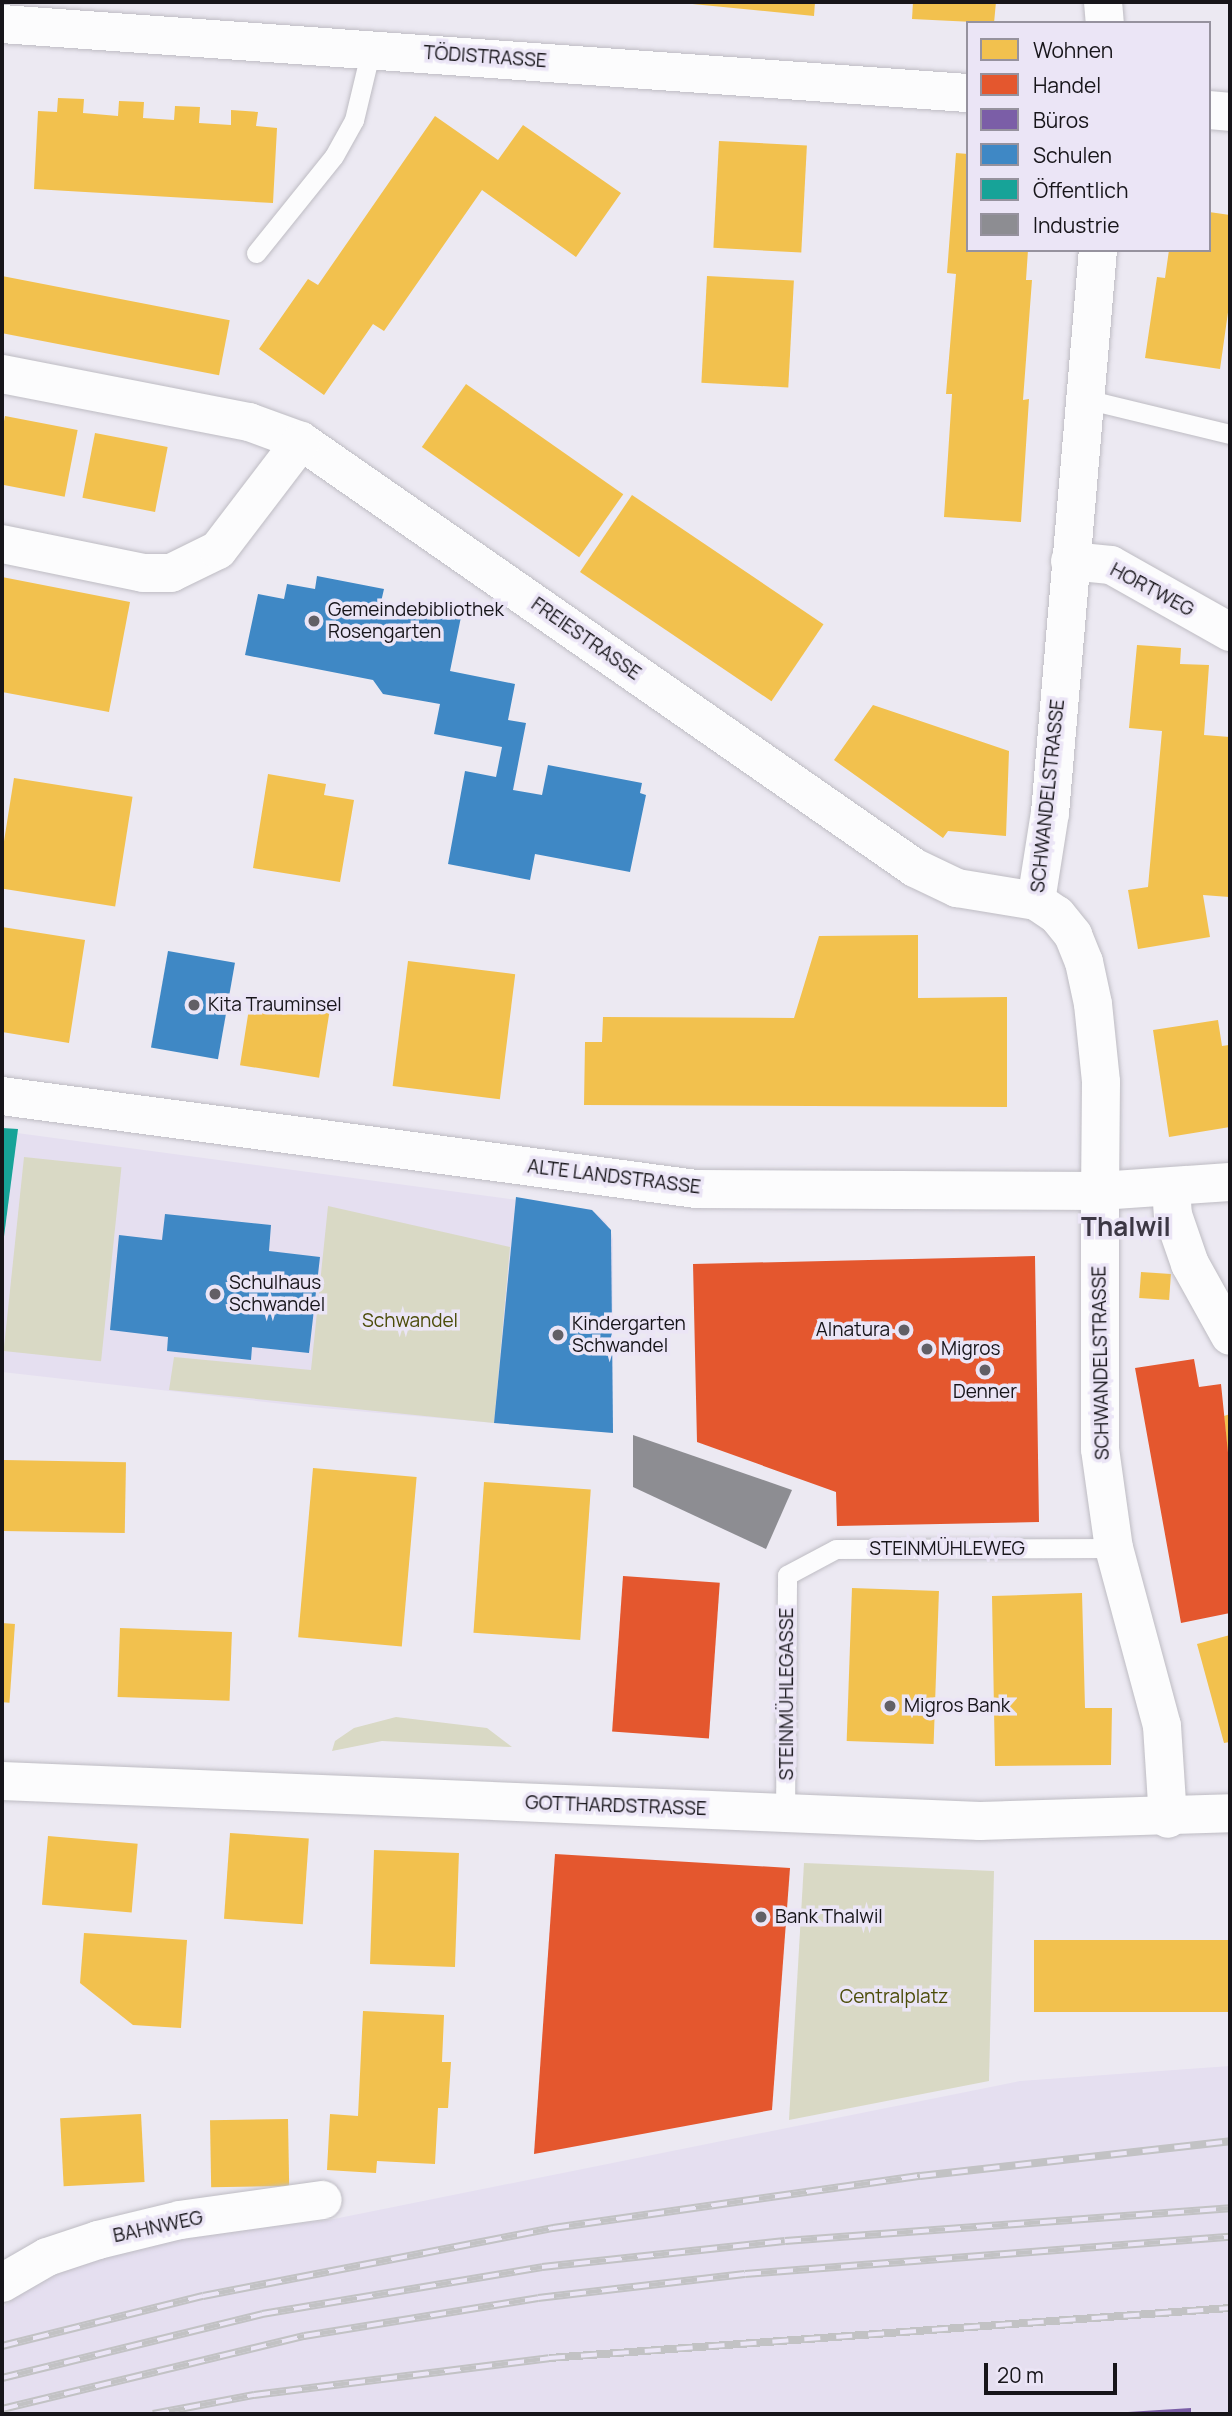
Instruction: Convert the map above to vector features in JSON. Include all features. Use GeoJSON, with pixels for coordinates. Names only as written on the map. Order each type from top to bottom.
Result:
{"type":"FeatureCollection","features":[{"type":"Feature","properties":{"kind":"street"},"geometry":{"type":"LineString","coordinates":[[1103,2],[1105,21]]}},
{"type":"Feature","properties":{"kind":"street","name":"TÖDISTRASSE"},"geometry":{"type":"LineString","coordinates":[[2,24],[966,93]]}},
{"type":"Feature","properties":{"kind":"street"},"geometry":{"type":"LineString","coordinates":[[1211,110],[1230,112]]}},
{"type":"Feature","properties":{"kind":"street","name":"SCHWANDELSTRASSE"},"geometry":{"type":"LineString","coordinates":[[1098,252],[1051,813],[1036,901],[1057,915],[1073,935],[1084,962],[1101,1082],[1101,1449],[1114,1548],[1162,1726],[1168,1819]]}},
{"type":"Feature","properties":{"kind":"street","name":"FREIESTRASSE"},"geometry":{"type":"LineString","coordinates":[[2,374],[249,422],[301,441],[915,868],[957,888],[1036,901]]}},
{"type":"Feature","properties":{"kind":"street"},"geometry":{"type":"LineString","coordinates":[[2,544],[143,573],[172,573],[218,550],[301,441]]}},
{"type":"Feature","properties":{"kind":"street","name":"HORTWEG"},"geometry":{"type":"LineString","coordinates":[[1070,561],[1111,565],[1230,632]]}},
{"type":"Feature","properties":{"kind":"street","name":"ALTE LANDSTRASSE"},"geometry":{"type":"LineString","coordinates":[[2,1096],[696,1189],[1100,1191],[1230,1182]]}},
{"type":"Feature","properties":{"kind":"street"},"geometry":{"type":"LineString","coordinates":[[1171,1188],[1173,1215],[1190,1264],[1230,1336]]}},
{"type":"Feature","properties":{"kind":"street","name":"GOTTHARDSTRASSE"},"geometry":{"type":"LineString","coordinates":[[2,1781],[980,1821],[1168,1819],[1230,1814]]}},
{"type":"Feature","properties":{"kind":"street","name":"BAHNWEG"},"geometry":{"type":"LineString","coordinates":[[2,2283],[47,2257],[98,2240],[180,2220],[323,2200]]}},
{"type":"Feature","properties":{"kind":"lane"},"geometry":{"type":"LineString","coordinates":[[256,253],[334,156],[354,120],[371,49]]}},
{"type":"Feature","properties":{"kind":"lane"},"geometry":{"type":"LineString","coordinates":[[1085,400],[1230,434]]}},
{"type":"Feature","properties":{"kind":"lane","name":"STEINMÜHLEWEG"},"geometry":{"type":"LineString","coordinates":[[787,1575],[836,1549],[1114,1548]]}},
{"type":"Feature","properties":{"kind":"lane","name":"STEINMÜHLEGASSE"},"geometry":{"type":"LineString","coordinates":[[785,1813],[787,1575]]}},
{"type":"Feature","properties":{"kind":"shaded area","name":"Schwandel"},"geometry":{"type":"Polygon","coordinates":[[[2,1131],[592,1210],[606,1222],[613,1239],[613,1433],[310,1407],[2,1372],[2,1131]]]}},
{"type":"Feature","properties":{"kind":"shaded area"},"geometry":{"type":"Polygon","coordinates":[[[1230,2066],[1230,2414],[2,2414],[2,2308],[40,2277],[171,2236],[324,2221],[1020,2081],[1230,2066]]]}},
{"type":"Feature","properties":{"kind":"green space"},"geometry":{"type":"Polygon","coordinates":[[[24,1157],[121,1167],[101,1361],[4,1351],[24,1157]]]}},
{"type":"Feature","properties":{"kind":"green space","name":"Schwandel"},"geometry":{"type":"Polygon","coordinates":[[[328,1206],[510,1247],[494,1423],[169,1390],[174,1357],[311,1370],[328,1206]]]}},
{"type":"Feature","properties":{"kind":"green space"},"geometry":{"type":"Polygon","coordinates":[[[396,1717],[487,1728],[512,1747],[382,1741],[332,1751],[335,1741],[354,1728],[396,1717]]]}},
{"type":"Feature","properties":{"kind":"green space","name":"Centralplatz"},"geometry":{"type":"Polygon","coordinates":[[[804,1863],[994,1871],[989,2081],[789,2120],[804,1863]]]}},
{"type":"Feature","properties":{"kind":"building: Wohnen"},"geometry":{"type":"Polygon","coordinates":[[[672,2],[815,2],[814,16],[672,2]]]}},
{"type":"Feature","properties":{"kind":"building: Wohnen"},"geometry":{"type":"Polygon","coordinates":[[[913,2],[996,2],[994,21],[912,19],[913,2]]]}},
{"type":"Feature","properties":{"kind":"building: Wohnen"},"geometry":{"type":"Polygon","coordinates":[[[58,98],[84,99],[83,113],[118,116],[119,101],[144,102],[143,118],[174,120],[175,106],[200,107],[199,123],[231,125],[231,110],[258,112],[256,126],[277,128],[273,203],[34,189],[38,111],[57,112],[58,98]]]}},
{"type":"Feature","properties":{"kind":"building: Wohnen"},"geometry":{"type":"Polygon","coordinates":[[[435,116],[498,160],[523,125],[621,193],[576,257],[482,190],[384,331],[373,324],[324,395],[259,349],[308,279],[318,285],[435,116]]]}},
{"type":"Feature","properties":{"kind":"building: Wohnen"},"geometry":{"type":"Polygon","coordinates":[[[719,141],[807,146],[801,252],[713,248],[719,141]]]}},
{"type":"Feature","properties":{"kind":"building: Wohnen"},"geometry":{"type":"Polygon","coordinates":[[[956,153],[966,154],[966,252],[1028,252],[1026,280],[1032,280],[1023,400],[1029,399],[1021,522],[944,517],[952,394],[946,394],[956,274],[947,273],[956,153]]]}},
{"type":"Feature","properties":{"kind":"building: Wohnen"},"geometry":{"type":"Polygon","coordinates":[[[1211,212],[1230,215],[1230,298],[1220,369],[1145,358],[1157,277],[1165,278],[1169,252],[1211,252],[1211,212]]]}},
{"type":"Feature","properties":{"kind":"building: Wohnen"},"geometry":{"type":"Polygon","coordinates":[[[2,276],[230,320],[219,375],[2,333],[2,276]]]}},
{"type":"Feature","properties":{"kind":"building: Wohnen"},"geometry":{"type":"Polygon","coordinates":[[[707,276],[794,281],[788,387],[701,383],[707,276]]]}},
{"type":"Feature","properties":{"kind":"building: Wohnen"},"geometry":{"type":"Polygon","coordinates":[[[466,384],[623,494],[579,557],[422,447],[466,384]]]}},
{"type":"Feature","properties":{"kind":"building: Wohnen"},"geometry":{"type":"Polygon","coordinates":[[[5,416],[78,430],[65,497],[2,485],[2,431],[5,416]]]}},
{"type":"Feature","properties":{"kind":"building: Wohnen"},"geometry":{"type":"Polygon","coordinates":[[[95,433],[168,447],[155,512],[82,498],[95,433]]]}},
{"type":"Feature","properties":{"kind":"building: Wohnen"},"geometry":{"type":"Polygon","coordinates":[[[632,495],[824,624],[772,701],[580,572],[632,495]]]}},
{"type":"Feature","properties":{"kind":"building: Wohnen"},"geometry":{"type":"Polygon","coordinates":[[[2,577],[130,602],[109,712],[2,692],[2,577]]]}},
{"type":"Feature","properties":{"kind":"building: Wohnen"},"geometry":{"type":"Polygon","coordinates":[[[1137,645],[1181,648],[1180,664],[1209,665],[1204,735],[1230,737],[1229,897],[1203,895],[1210,937],[1138,949],[1128,890],[1148,887],[1162,731],[1129,728],[1137,645]]]}},
{"type":"Feature","properties":{"kind":"building: Wohnen"},"geometry":{"type":"Polygon","coordinates":[[[873,705],[1009,751],[1006,836],[948,831],[943,838],[834,760],[873,705]]]}},
{"type":"Feature","properties":{"kind":"building: Wohnen"},"geometry":{"type":"Polygon","coordinates":[[[268,774],[326,784],[324,795],[354,800],[340,882],[253,868],[268,774]]]}},
{"type":"Feature","properties":{"kind":"building: Wohnen"},"geometry":{"type":"Polygon","coordinates":[[[14,778],[133,797],[115,906],[2,888],[2,854],[14,778]]]}},
{"type":"Feature","properties":{"kind":"building: Wohnen"},"geometry":{"type":"Polygon","coordinates":[[[2,927],[85,940],[69,1043],[2,1032],[2,927]]]}},
{"type":"Feature","properties":{"kind":"building: Wohnen"},"geometry":{"type":"Polygon","coordinates":[[[918,935],[918,998],[1007,997],[1007,1107],[584,1105],[585,1042],[602,1042],[603,1017],[794,1018],[819,936],[918,935]]]}},
{"type":"Feature","properties":{"kind":"building: Wohnen"},"geometry":{"type":"Polygon","coordinates":[[[408,961],[515,974],[500,1099],[393,1086],[408,961]]]}},
{"type":"Feature","properties":{"kind":"building: Wohnen"},"geometry":{"type":"Polygon","coordinates":[[[251,996],[330,1009],[319,1078],[240,1065],[251,996]]]}},
{"type":"Feature","properties":{"kind":"building: Wohnen"},"geometry":{"type":"Polygon","coordinates":[[[1218,1020],[1222,1046],[1229,1045],[1230,1127],[1169,1137],[1153,1030],[1218,1020]]]}},
{"type":"Feature","properties":{"kind":"building: Wohnen"},"geometry":{"type":"Polygon","coordinates":[[[1141,1272],[1171,1274],[1169,1300],[1139,1298],[1141,1272]]]}},
{"type":"Feature","properties":{"kind":"building: Wohnen"},"geometry":{"type":"Polygon","coordinates":[[[1230,1414],[1230,1458],[1228,1458],[1224,1416],[1230,1414]]]}},
{"type":"Feature","properties":{"kind":"building: Wohnen"},"geometry":{"type":"Polygon","coordinates":[[[4,1460],[126,1462],[125,1533],[3,1531],[4,1460]]]}},
{"type":"Feature","properties":{"kind":"building: Wohnen"},"geometry":{"type":"Polygon","coordinates":[[[313,1468],[417,1477],[402,1646],[298,1637],[313,1468]]]}},
{"type":"Feature","properties":{"kind":"building: Wohnen"},"geometry":{"type":"Polygon","coordinates":[[[484,1482],[591,1489],[580,1640],[473,1633],[484,1482]]]}},
{"type":"Feature","properties":{"kind":"building: Wohnen"},"geometry":{"type":"Polygon","coordinates":[[[852,1588],[939,1591],[934,1744],[847,1741],[852,1588]]]}},
{"type":"Feature","properties":{"kind":"building: Wohnen"},"geometry":{"type":"Polygon","coordinates":[[[1082,1593],[1085,1708],[1112,1708],[1111,1765],[995,1766],[992,1596],[1082,1593]]]}},
{"type":"Feature","properties":{"kind":"building: Wohnen"},"geometry":{"type":"Polygon","coordinates":[[[2,1623],[15,1624],[9,1703],[2,1702],[2,1623]]]}},
{"type":"Feature","properties":{"kind":"building: Wohnen"},"geometry":{"type":"Polygon","coordinates":[[[120,1628],[232,1632],[230,1701],[118,1697],[120,1628]]]}},
{"type":"Feature","properties":{"kind":"building: Wohnen"},"geometry":{"type":"Polygon","coordinates":[[[1230,1635],[1230,1742],[1224,1743],[1197,1644],[1230,1635]]]}},
{"type":"Feature","properties":{"kind":"building: Wohnen"},"geometry":{"type":"Polygon","coordinates":[[[230,1833],[309,1839],[303,1924],[224,1919],[230,1833]]]}},
{"type":"Feature","properties":{"kind":"building: Wohnen"},"geometry":{"type":"Polygon","coordinates":[[[48,1836],[138,1844],[132,1913],[42,1905],[48,1836]]]}},
{"type":"Feature","properties":{"kind":"building: Wohnen"},"geometry":{"type":"Polygon","coordinates":[[[374,1850],[459,1853],[455,1967],[370,1964],[374,1850]]]}},
{"type":"Feature","properties":{"kind":"building: Wohnen"},"geometry":{"type":"Polygon","coordinates":[[[84,1933],[187,1940],[181,2028],[133,2025],[80,1983],[84,1933]]]}},
{"type":"Feature","properties":{"kind":"building: Wohnen"},"geometry":{"type":"Polygon","coordinates":[[[1034,1940],[1230,1940],[1230,2012],[1034,2012],[1034,1940]]]}},
{"type":"Feature","properties":{"kind":"building: Wohnen"},"geometry":{"type":"Polygon","coordinates":[[[363,2011],[444,2015],[442,2062],[451,2062],[448,2108],[438,2108],[435,2164],[377,2161],[376,2173],[327,2170],[330,2114],[358,2116],[363,2011]]]}},
{"type":"Feature","properties":{"kind":"building: Wohnen"},"geometry":{"type":"Polygon","coordinates":[[[141,2114],[145,2182],[64,2186],[60,2118],[141,2114]]]}},
{"type":"Feature","properties":{"kind":"building: Wohnen"},"geometry":{"type":"Polygon","coordinates":[[[288,2119],[289,2186],[211,2187],[210,2120],[288,2119]]]}},
{"type":"Feature","properties":{"kind":"building: Handel"},"geometry":{"type":"Polygon","coordinates":[[[1035,1256],[1039,1522],[837,1526],[836,1492],[697,1442],[693,1264],[1035,1256]]]}},
{"type":"Feature","properties":{"kind":"building: Handel"},"geometry":{"type":"Polygon","coordinates":[[[1194,1359],[1199,1387],[1221,1384],[1230,1472],[1230,1613],[1181,1623],[1135,1368],[1194,1359]]]}},
{"type":"Feature","properties":{"kind":"building: Handel"},"geometry":{"type":"Polygon","coordinates":[[[623,1576],[720,1583],[709,1738],[612,1732],[623,1576]]]}},
{"type":"Feature","properties":{"kind":"building: Handel"},"geometry":{"type":"Polygon","coordinates":[[[555,1854],[790,1868],[772,2110],[534,2154],[555,1854]]]}},
{"type":"Feature","properties":{"kind":"building: Büros"},"geometry":{"type":"Polygon","coordinates":[[[1191,2408],[1191,2414],[1128,2412],[1191,2408]]]}},
{"type":"Feature","properties":{"kind":"building: Schulen"},"geometry":{"type":"Polygon","coordinates":[[[317,576],[384,589],[381,602],[461,617],[450,671],[515,684],[508,720],[526,723],[513,790],[542,795],[548,765],[642,783],[640,793],[646,795],[630,872],[535,854],[530,880],[448,864],[465,771],[496,777],[502,747],[434,734],[440,704],[383,694],[373,680],[245,655],[258,594],[284,599],[287,584],[315,589],[317,576]]]}},
{"type":"Feature","properties":{"kind":"building: Schulen","name":"Kita Trauminsel"},"geometry":{"type":"Polygon","coordinates":[[[168,951],[235,963],[218,1059],[151,1048],[168,951]]]}},
{"type":"Feature","properties":{"kind":"building: Schulen","name":"Kindergarten Schwandel"},"geometry":{"type":"Polygon","coordinates":[[[516,1197],[592,1210],[611,1230],[613,1433],[494,1423],[516,1197]]]}},
{"type":"Feature","properties":{"kind":"building: Schulen","name":"Schulhaus Schwandel"},"geometry":{"type":"Polygon","coordinates":[[[165,1214],[271,1225],[269,1251],[320,1257],[309,1353],[252,1347],[251,1360],[167,1351],[168,1337],[110,1330],[119,1235],[162,1240],[165,1214]]]}},
{"type":"Feature","properties":{"kind":"building: Öffentlich"},"geometry":{"type":"Polygon","coordinates":[[[2,1128],[18,1129],[3,1244],[2,1244],[2,1128]]]}},
{"type":"Feature","properties":{"kind":"building: Industrie"},"geometry":{"type":"Polygon","coordinates":[[[633,1435],[792,1490],[766,1549],[633,1487],[633,1435]]]}},
{"type":"Feature","properties":{"kind":"railway"},"geometry":{"type":"LineString","coordinates":[[2,2346],[203,2296],[553,2228],[920,2176],[1230,2141]]}},
{"type":"Feature","properties":{"kind":"railway"},"geometry":{"type":"LineString","coordinates":[[2,2378],[262,2314],[542,2267],[785,2241],[1230,2208]]}},
{"type":"Feature","properties":{"kind":"railway"},"geometry":{"type":"LineString","coordinates":[[2,2409],[304,2336],[538,2298],[745,2274],[1230,2237]]}},
{"type":"Feature","properties":{"kind":"railway"},"geometry":{"type":"LineString","coordinates":[[153,2414],[254,2395],[549,2358],[1230,2308]]}},
{"type":"Feature","properties":{"kind":"place","name":"Gemeindebibliothek Rosengarten"},"geometry":{"type":"Point","coordinates":[314,621]}},
{"type":"Feature","properties":{"kind":"place","name":"Kita Trauminsel"},"geometry":{"type":"Point","coordinates":[194,1005]}},
{"type":"Feature","properties":{"kind":"place","name":"Schulhaus Schwandel"},"geometry":{"type":"Point","coordinates":[215,1294]}},
{"type":"Feature","properties":{"kind":"place","name":"Alnatura"},"geometry":{"type":"Point","coordinates":[904,1330]}},
{"type":"Feature","properties":{"kind":"place","name":"Kindergarten Schwandel"},"geometry":{"type":"Point","coordinates":[558,1335]}},
{"type":"Feature","properties":{"kind":"place","name":"Migros"},"geometry":{"type":"Point","coordinates":[927,1349]}},
{"type":"Feature","properties":{"kind":"place","name":"Denner"},"geometry":{"type":"Point","coordinates":[985,1370]}},
{"type":"Feature","properties":{"kind":"place","name":"Migros Bank"},"geometry":{"type":"Point","coordinates":[890,1706]}},
{"type":"Feature","properties":{"kind":"place","name":"Bank Thalwil"},"geometry":{"type":"Point","coordinates":[761,1917]}},
{"type":"Feature","properties":{"kind":"district","name":"Thalwil"},"geometry":{"type":"Point","coordinates":[1126,1227]}}]}
